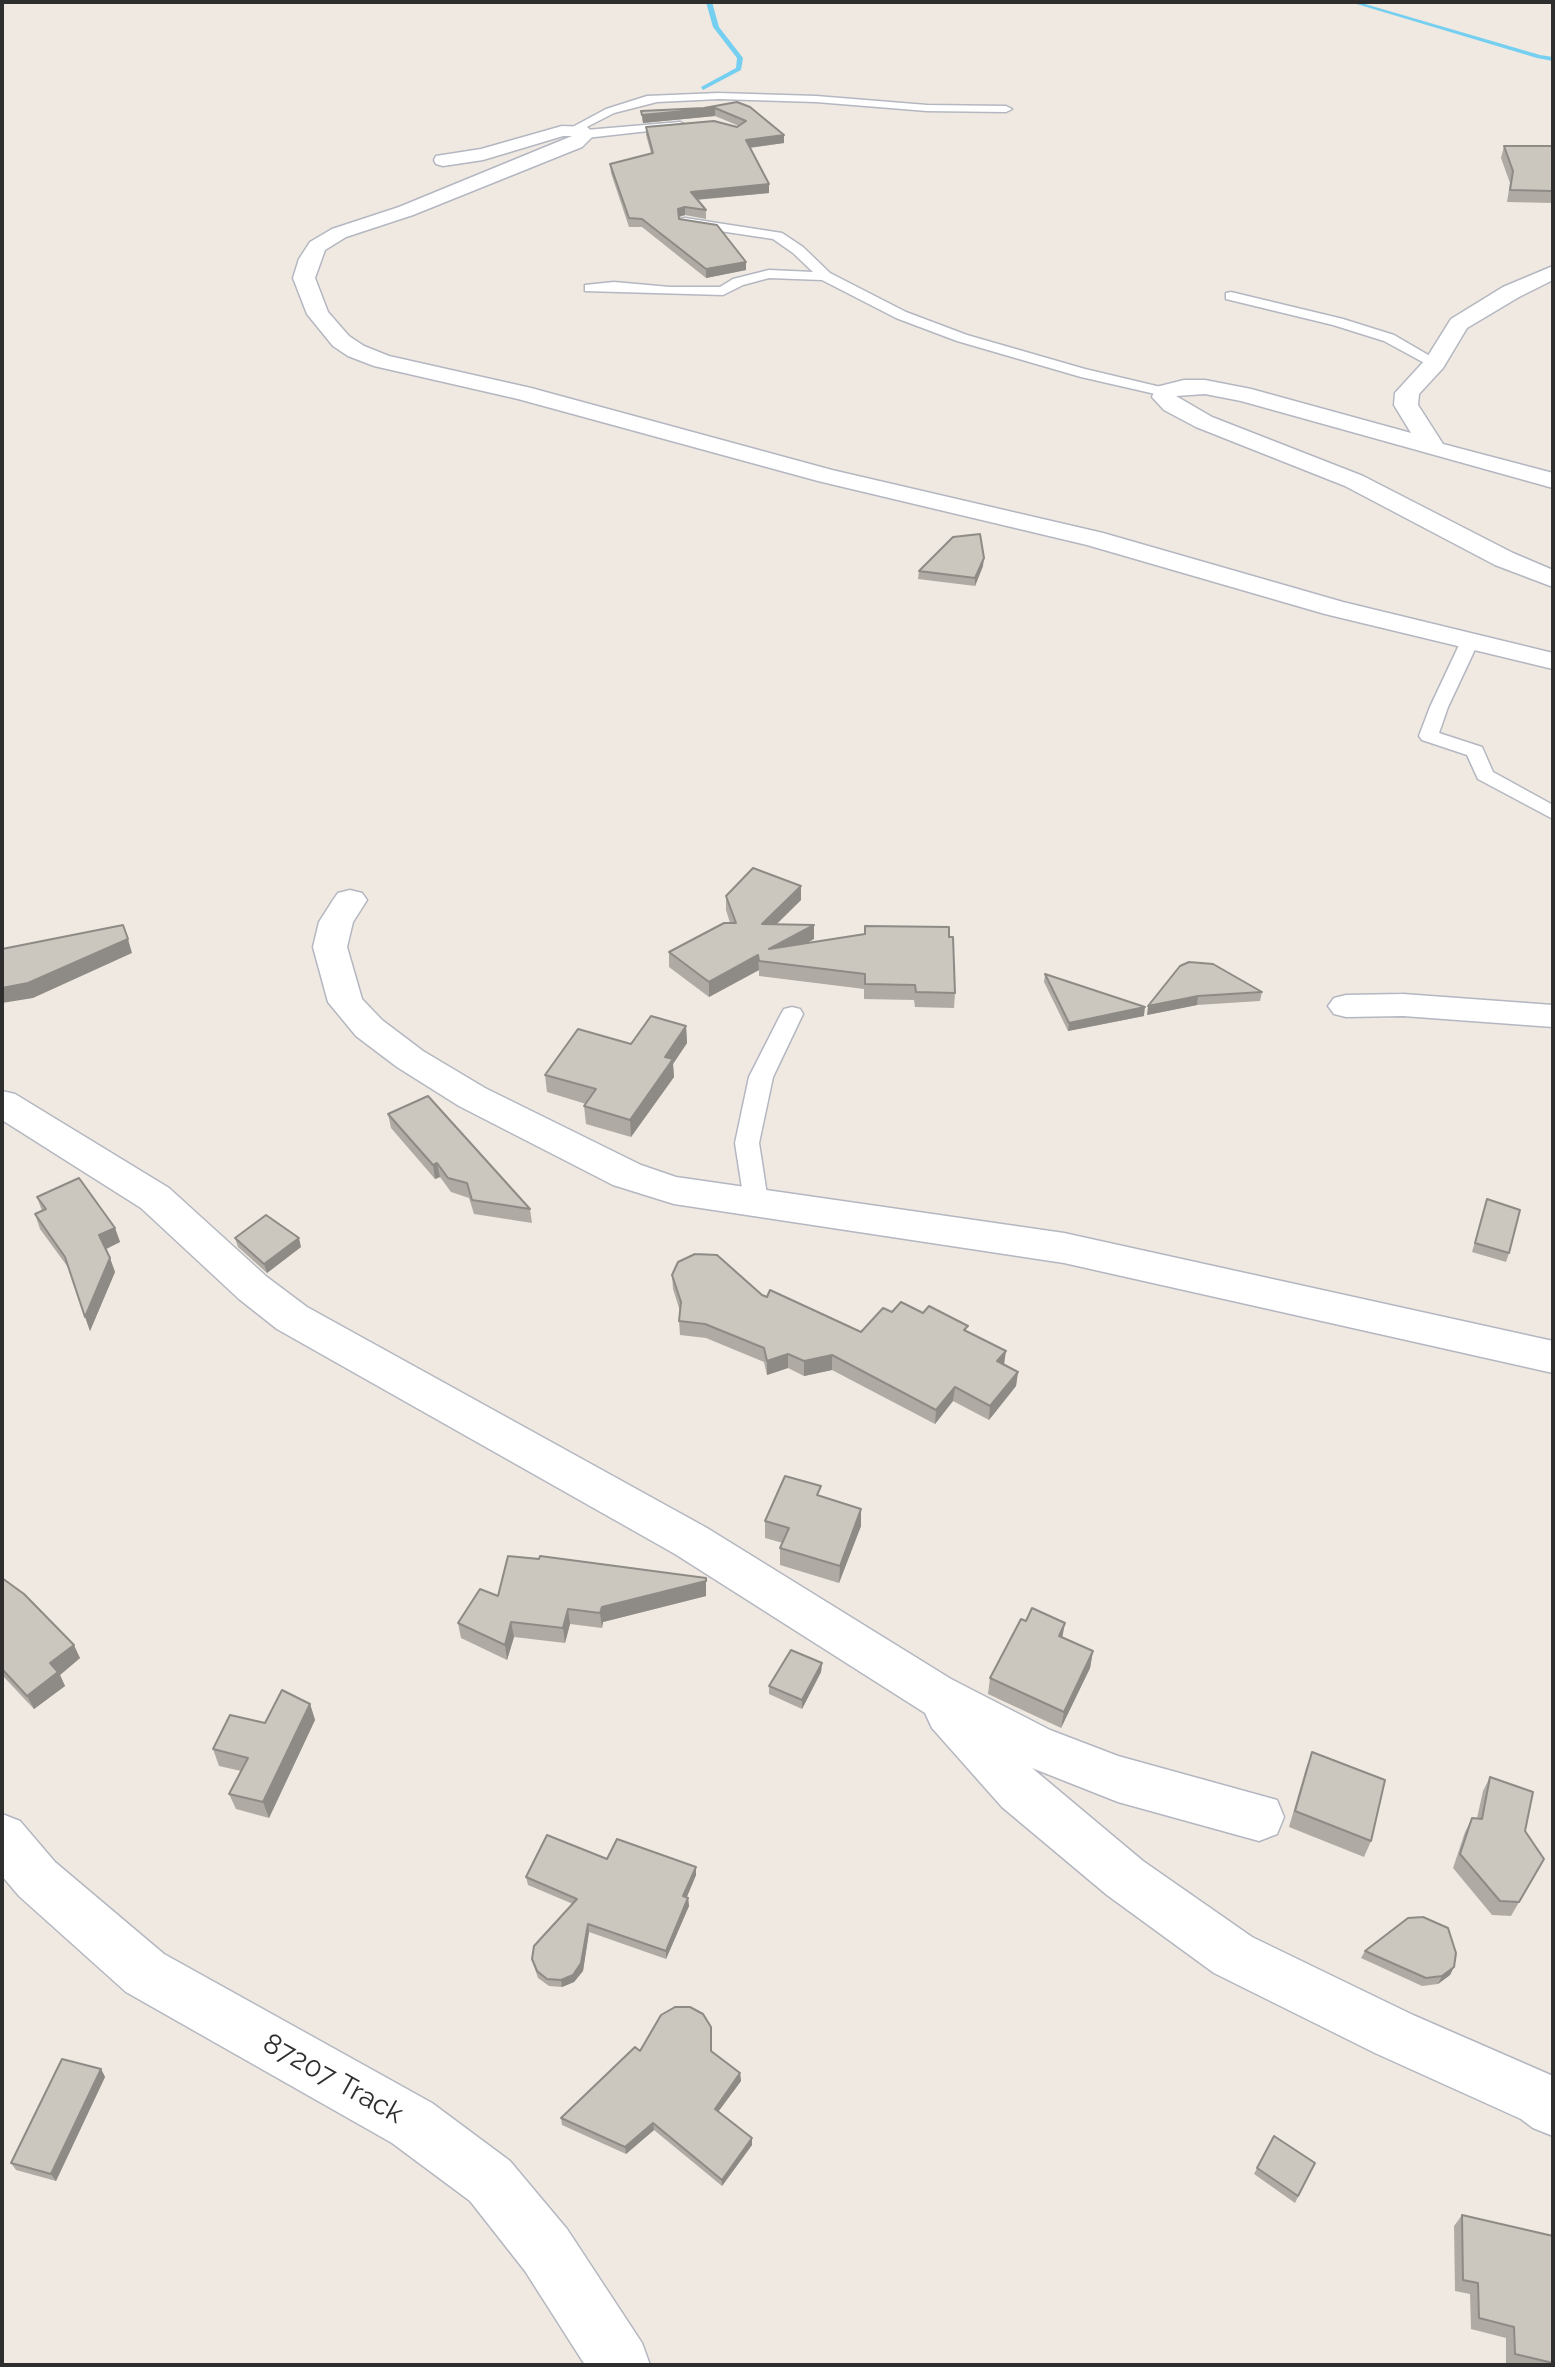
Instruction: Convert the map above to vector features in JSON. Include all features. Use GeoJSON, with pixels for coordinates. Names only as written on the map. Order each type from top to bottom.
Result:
{"type":"FeatureCollection","features":[{"type":"Feature","properties":{"kind":"street"},"geometry":{"type":"LineString","coordinates":[[443,160],[483,155],[554,133],[579,132],[575,143],[406,211],[339,233],[317,246],[309,259],[304,278],[318,314],[341,341],[382,361],[523,393],[827,476],[1094,539],[1335,608],[1469,643],[1553,661]]}},
{"type":"Feature","properties":{"kind":"street"},"geometry":{"type":"LineString","coordinates":[[1434,449],[1406,405],[1407,393],[1434,363],[1459,324],[1511,292],[1553,272]]}},
{"type":"Feature","properties":{"kind":"street"},"geometry":{"type":"LineString","coordinates":[[1553,481],[1243,394],[1205,387],[1184,387],[1164,392],[1164,397],[1172,405],[1205,422],[1354,481],[1504,559],[1553,579]]}},
{"type":"Feature","properties":{"kind":"street"},"geometry":{"type":"LineString","coordinates":[[350,900],[336,922],[330,947],[346,1002],[369,1028],[472,1097],[627,1175],[674,1190],[1064,1248],[1553,1357]]}},
{"type":"Feature","properties":{"kind":"street"},"geometry":{"type":"LineString","coordinates":[[1346,1006],[1403,1004],[1553,1016]]}},
{"type":"Feature","properties":{"kind":"street"},"geometry":{"type":"LineString","coordinates":[[2,1103],[155,1198],[253,1288],[292,1318],[691,1541],[934,1695],[1033,1746],[1106,1774],[1259,1817]]}},
{"type":"Feature","properties":{"kind":"street"},"geometry":{"type":"LineString","coordinates":[[934,1695],[1020,1791],[1125,1878],[1233,1955],[1394,2034],[1541,2099],[1553,2108]]}},
{"type":"Feature","properties":{"kind":"street","name":"87207 Track"},"geometry":{"type":"LineString","coordinates":[[2,1838],[37,1879],[145,1973],[412,2123],[490,2181],[546,2249],[620,2365]]}},
{"type":"Feature","properties":{"kind":"lane"},"geometry":{"type":"LineString","coordinates":[[579,132],[610,111],[647,99],[706,90],[814,86]]}},
{"type":"Feature","properties":{"kind":"lane"},"geometry":{"type":"LineString","coordinates":[[647,99],[719,96],[816,99],[927,108],[1006,109]]}},
{"type":"Feature","properties":{"kind":"lane"},"geometry":{"type":"LineString","coordinates":[[579,132],[688,125]]}},
{"type":"Feature","properties":{"kind":"lane"},"geometry":{"type":"LineString","coordinates":[[685,222],[777,236],[798,250],[825,276],[901,315],[962,338],[1081,373],[1164,392]]}},
{"type":"Feature","properties":{"kind":"lane"},"geometry":{"type":"LineString","coordinates":[[590,288],[614,286],[670,291],[723,291],[738,282],[769,274],[825,276]]}},
{"type":"Feature","properties":{"kind":"lane"},"geometry":{"type":"LineString","coordinates":[[1231,296],[1338,322],[1389,338],[1434,363]]}},
{"type":"Feature","properties":{"kind":"lane"},"geometry":{"type":"LineString","coordinates":[[1469,643],[1439,707],[1429,736],[1475,751],[1485,775],[1553,813]]}},
{"type":"Feature","properties":{"kind":"lane"},"geometry":{"type":"LineString","coordinates":[[756,1201],[747,1143],[761,1077],[792,1014]]}},
{"type":"Feature","properties":{"kind":"building"},"geometry":{"type":"Polygon","coordinates":[[[737,102],[750,107],[784,135],[746,140],[769,184],[691,192],[706,210],[685,207],[678,209],[679,219],[717,225],[746,262],[706,269],[642,219],[629,218],[610,164],[653,153],[646,127],[714,121],[737,127],[746,121],[715,108],[642,115],[641,111],[704,108],[737,102]]]}},
{"type":"Feature","properties":{"kind":"building"},"geometry":{"type":"Polygon","coordinates":[[[1504,146],[1553,146],[1553,191],[1510,190],[1513,171],[1504,146]]]}},
{"type":"Feature","properties":{"kind":"building"},"geometry":{"type":"Polygon","coordinates":[[[980,534],[984,558],[975,578],[919,571],[953,537],[980,534]]]}},
{"type":"Feature","properties":{"kind":"building"},"geometry":{"type":"Polygon","coordinates":[[[753,868],[801,886],[762,924],[814,925],[769,949],[865,934],[865,926],[949,927],[949,937],[953,937],[955,993],[916,992],[915,985],[865,984],[865,974],[759,961],[758,955],[709,982],[669,952],[724,923],[736,923],[726,896],[753,868]]]}},
{"type":"Feature","properties":{"kind":"building"},"geometry":{"type":"Polygon","coordinates":[[[123,925],[128,939],[28,983],[2,988],[2,949],[123,925]]]}},
{"type":"Feature","properties":{"kind":"building"},"geometry":{"type":"Polygon","coordinates":[[[1189,962],[1213,964],[1262,992],[1198,996],[1148,1006],[1180,966],[1189,962]]]}},
{"type":"Feature","properties":{"kind":"building"},"geometry":{"type":"Polygon","coordinates":[[[1045,974],[1145,1007],[1069,1023],[1045,974]]]}},
{"type":"Feature","properties":{"kind":"building"},"geometry":{"type":"Polygon","coordinates":[[[651,1016],[686,1026],[665,1057],[673,1059],[630,1120],[584,1106],[596,1089],[545,1075],[578,1029],[631,1044],[651,1016]]]}},
{"type":"Feature","properties":{"kind":"building"},"geometry":{"type":"Polygon","coordinates":[[[428,1096],[530,1209],[472,1200],[467,1183],[448,1178],[437,1163],[433,1165],[388,1114],[428,1096]]]}},
{"type":"Feature","properties":{"kind":"building"},"geometry":{"type":"Polygon","coordinates":[[[79,1178],[115,1228],[99,1235],[110,1258],[85,1317],[65,1257],[35,1214],[46,1209],[37,1197],[79,1178]]]}},
{"type":"Feature","properties":{"kind":"building"},"geometry":{"type":"Polygon","coordinates":[[[1487,1199],[1520,1210],[1509,1253],[1475,1243],[1487,1199]]]}},
{"type":"Feature","properties":{"kind":"building"},"geometry":{"type":"Polygon","coordinates":[[[266,1215],[299,1238],[264,1264],[235,1238],[266,1215]]]}},
{"type":"Feature","properties":{"kind":"building"},"geometry":{"type":"Polygon","coordinates":[[[695,1254],[717,1255],[762,1295],[767,1297],[770,1290],[861,1332],[883,1308],[892,1312],[901,1302],[923,1313],[929,1306],[968,1326],[964,1330],[1006,1351],[997,1361],[1018,1372],[990,1406],[955,1387],[936,1410],[832,1355],[804,1361],[788,1354],[767,1361],[764,1348],[705,1324],[679,1321],[681,1302],[672,1275],[678,1262],[695,1254]]]}},
{"type":"Feature","properties":{"kind":"building"},"geometry":{"type":"Polygon","coordinates":[[[785,1476],[821,1486],[817,1495],[861,1509],[840,1566],[780,1548],[789,1528],[765,1521],[785,1476]]]}},
{"type":"Feature","properties":{"kind":"building"},"geometry":{"type":"Polygon","coordinates":[[[508,1556],[539,1559],[540,1556],[706,1578],[706,1581],[602,1607],[600,1613],[568,1609],[563,1628],[511,1622],[505,1645],[458,1623],[480,1589],[498,1596],[508,1556]]]}},
{"type":"Feature","properties":{"kind":"building"},"geometry":{"type":"Polygon","coordinates":[[[2,1578],[24,1594],[74,1645],[50,1663],[58,1672],[27,1696],[2,1669],[2,1578]]]}},
{"type":"Feature","properties":{"kind":"building"},"geometry":{"type":"Polygon","coordinates":[[[1032,1608],[1065,1623],[1059,1636],[1093,1651],[1064,1712],[990,1678],[1021,1619],[1026,1621],[1032,1608]]]}},
{"type":"Feature","properties":{"kind":"building"},"geometry":{"type":"Polygon","coordinates":[[[791,1650],[822,1663],[802,1700],[769,1686],[791,1650]]]}},
{"type":"Feature","properties":{"kind":"building"},"geometry":{"type":"Polygon","coordinates":[[[282,1690],[310,1704],[263,1802],[229,1794],[248,1758],[213,1749],[230,1715],[265,1723],[282,1690]]]}},
{"type":"Feature","properties":{"kind":"building"},"geometry":{"type":"Polygon","coordinates":[[[1312,1752],[1385,1780],[1371,1841],[1295,1811],[1312,1752]]]}},
{"type":"Feature","properties":{"kind":"building"},"geometry":{"type":"Polygon","coordinates":[[[1490,1777],[1533,1792],[1525,1831],[1544,1859],[1519,1902],[1500,1901],[1460,1854],[1472,1818],[1482,1819],[1490,1777]]]}},
{"type":"Feature","properties":{"kind":"building"},"geometry":{"type":"Polygon","coordinates":[[[547,1835],[607,1859],[617,1839],[696,1867],[683,1896],[688,1898],[666,1951],[588,1924],[581,1963],[573,1975],[561,1980],[547,1979],[537,1971],[532,1959],[534,1946],[577,1899],[526,1877],[547,1835]]]}},
{"type":"Feature","properties":{"kind":"building"},"geometry":{"type":"Polygon","coordinates":[[[1423,1917],[1448,1928],[1456,1953],[1454,1967],[1442,1976],[1426,1978],[1365,1951],[1408,1918],[1423,1917]]]}},
{"type":"Feature","properties":{"kind":"building"},"geometry":{"type":"Polygon","coordinates":[[[675,2007],[690,2007],[703,2014],[711,2027],[711,2051],[740,2073],[715,2109],[752,2138],[722,2180],[653,2123],[625,2147],[561,2118],[635,2047],[640,2051],[661,2015],[675,2007]]]}},
{"type":"Feature","properties":{"kind":"building"},"geometry":{"type":"Polygon","coordinates":[[[62,2059],[101,2069],[51,2174],[11,2163],[62,2059]]]}},
{"type":"Feature","properties":{"kind":"building"},"geometry":{"type":"Polygon","coordinates":[[[1274,2136],[1315,2163],[1298,2196],[1257,2168],[1274,2136]]]}},
{"type":"Feature","properties":{"kind":"building"},"geometry":{"type":"Polygon","coordinates":[[[1462,2215],[1553,2236],[1553,2363],[1515,2354],[1514,2327],[1479,2318],[1478,2283],[1463,2280],[1462,2215]]]}},
{"type":"Feature","properties":{"kind":"waterway"},"geometry":{"type":"LineString","coordinates":[[703,88],[739,69],[740,58],[716,27],[709,2]]}},
{"type":"Feature","properties":{"kind":"waterway"},"geometry":{"type":"LineString","coordinates":[[1353,2],[1553,59]]}}]}
